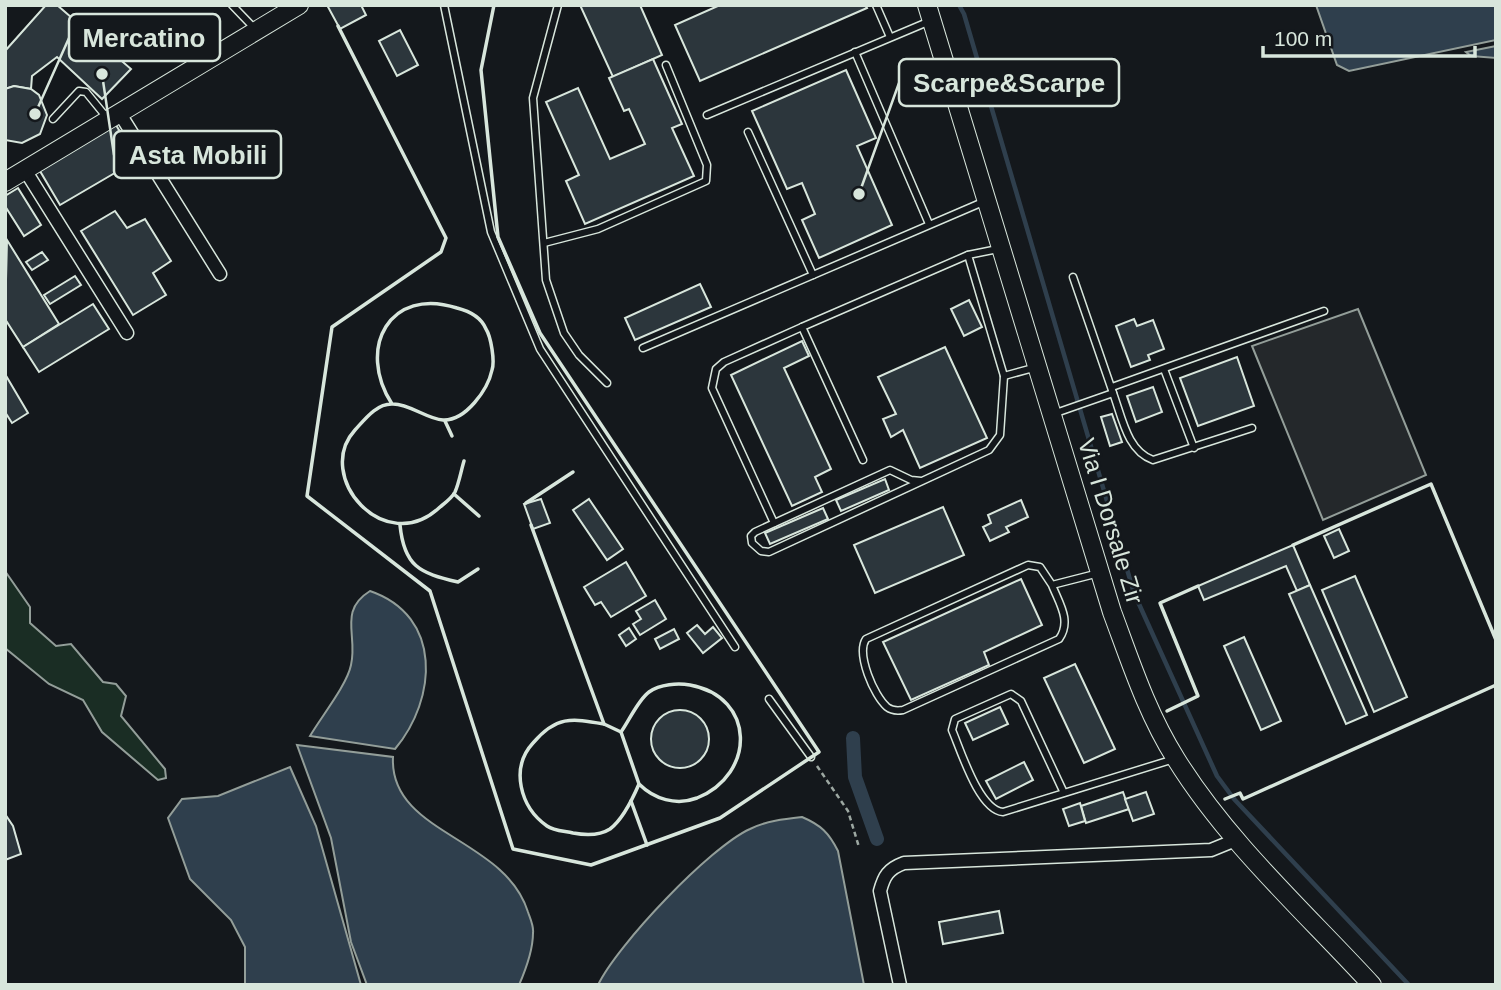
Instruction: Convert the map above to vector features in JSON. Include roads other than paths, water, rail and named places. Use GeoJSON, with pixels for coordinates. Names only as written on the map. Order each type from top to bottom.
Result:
{"type":"FeatureCollection","features":[{"type":"Feature","properties":{"kind":"main road"},"geometry":{"type":"LineString","coordinates":[[5,182],[299,5]]}},
{"type":"Feature","properties":{"kind":"main road","name":"Via I Dorsale Zir"},"geometry":{"type":"LineString","coordinates":[[929,13],[1101,572],[1142,695],[1176,759],[1238,839],[1372,985]]}},
{"type":"Feature","properties":{"kind":"street"},"geometry":{"type":"LineString","coordinates":[[115,117],[220,274]]}},
{"type":"Feature","properties":{"kind":"street"},"geometry":{"type":"LineString","coordinates":[[25,170],[127,333]]}},
{"type":"Feature","properties":{"kind":"street"},"geometry":{"type":"LineString","coordinates":[[900,985],[880,891],[884,877],[892,868],[904,863],[1211,850],[1238,839]]}},
{"type":"Feature","properties":{"kind":"lane"},"geometry":{"type":"LineString","coordinates":[[232,5],[257,30]]}},
{"type":"Feature","properties":{"kind":"lane"},"geometry":{"type":"LineString","coordinates":[[444,5],[491,232],[528,325],[540,349],[734,647]]}},
{"type":"Feature","properties":{"kind":"lane"},"geometry":{"type":"LineString","coordinates":[[558,5],[533,98],[547,280],[556,317],[579,355],[607,383]]}},
{"type":"Feature","properties":{"kind":"lane"},"geometry":{"type":"LineString","coordinates":[[876,5],[890,37]]}},
{"type":"Feature","properties":{"kind":"lane"},"geometry":{"type":"LineString","coordinates":[[708,116],[890,37],[929,13]]}},
{"type":"Feature","properties":{"kind":"lane"},"geometry":{"type":"LineString","coordinates":[[855,52],[929,224]]}},
{"type":"Feature","properties":{"kind":"lane"},"geometry":{"type":"LineString","coordinates":[[544,243],[598,229],[706,181],[709,174],[707,165],[666,65]]}},
{"type":"Feature","properties":{"kind":"lane"},"geometry":{"type":"LineString","coordinates":[[53,119],[79,91],[86,92],[115,117]]}},
{"type":"Feature","properties":{"kind":"lane"},"geometry":{"type":"LineString","coordinates":[[748,132],[813,275]]}},
{"type":"Feature","properties":{"kind":"lane"},"geometry":{"type":"LineString","coordinates":[[643,348],[988,200]]}},
{"type":"Feature","properties":{"kind":"lane"},"geometry":{"type":"LineString","coordinates":[[774,523],[712,388],[712,378],[724,362],[968,255],[1003,248]]}},
{"type":"Feature","properties":{"kind":"lane"},"geometry":{"type":"LineString","coordinates":[[921,481],[911,480],[890,470],[774,523],[751,537],[752,543],[761,551],[769,552],[989,450],[1000,435],[1004,376],[968,255]]}},
{"type":"Feature","properties":{"kind":"lane"},"geometry":{"type":"LineString","coordinates":[[1073,276],[1132,443],[1141,455],[1153,460],[1252,428]]}},
{"type":"Feature","properties":{"kind":"lane"},"geometry":{"type":"LineString","coordinates":[[1053,414],[1164,369],[1324,311]]}},
{"type":"Feature","properties":{"kind":"lane"},"geometry":{"type":"LineString","coordinates":[[802,327],[863,460]]}},
{"type":"Feature","properties":{"kind":"lane"},"geometry":{"type":"LineString","coordinates":[[1004,376],[1038,366]]}},
{"type":"Feature","properties":{"kind":"lane"},"geometry":{"type":"LineString","coordinates":[[1164,369],[1194,448]]}},
{"type":"Feature","properties":{"kind":"lane"},"geometry":{"type":"LineString","coordinates":[[1028,565],[1040,567],[1052,585],[1066,625],[1059,639],[903,710],[895,711],[884,704],[862,660],[860,651],[866,639],[1028,565]]}},
{"type":"Feature","properties":{"kind":"lane"},"geometry":{"type":"LineString","coordinates":[[1052,585],[1101,572]]}},
{"type":"Feature","properties":{"kind":"lane"},"geometry":{"type":"LineString","coordinates":[[1064,793],[1021,701],[1011,694],[959,714],[955,719],[952,730],[989,807],[1003,811],[1064,793],[1176,759]]}},
{"type":"Feature","properties":{"kind":"lane"},"geometry":{"type":"LineString","coordinates":[[769,699],[811,757]]}},
{"type":"Feature","properties":{"kind":"water"},"geometry":{"type":"Polygon","coordinates":[[[1316,5],[1496,5],[1496,40],[1349,71],[1337,65],[1316,5]]]}},
{"type":"Feature","properties":{"kind":"water"},"geometry":{"type":"Polygon","coordinates":[[[1496,46],[1496,58],[1471,56],[1466,52],[1496,46]]]}},
{"type":"Feature","properties":{"kind":"water"},"geometry":{"type":"Polygon","coordinates":[[[370,591],[394,603],[411,619],[421,639],[426,661],[425,684],[419,707],[409,729],[395,749],[310,736],[349,673],[353,654],[352,615],[360,599],[370,591]]]}},
{"type":"Feature","properties":{"kind":"water"},"geometry":{"type":"Polygon","coordinates":[[[297,745],[393,757],[397,783],[409,803],[428,820],[497,867],[515,887],[532,922],[533,939],[527,966],[519,985],[367,985],[351,942],[331,838],[297,745]]]}},
{"type":"Feature","properties":{"kind":"water"},"geometry":{"type":"Polygon","coordinates":[[[290,767],[316,826],[361,985],[245,985],[245,947],[231,920],[190,879],[168,818],[182,799],[218,796],[290,767]]]}},
{"type":"Feature","properties":{"kind":"water"},"geometry":{"type":"Polygon","coordinates":[[[802,817],[824,830],[838,851],[864,985],[598,985],[624,946],[644,923],[712,855],[756,826],[802,817]]]}},
{"type":"Feature","properties":{"kind":"waterway"},"geometry":{"type":"LineString","coordinates":[[959,5],[964,14],[1134,593],[1217,776],[1234,799],[1409,985]]}},
{"type":"Feature","properties":{"kind":"waterway"},"geometry":{"type":"LineString","coordinates":[[853,738],[855,777],[877,839]]}},
{"type":"Feature","properties":{"kind":"place","name":"Asta Mobili"},"geometry":{"type":"Point","coordinates":[102,74]}},
{"type":"Feature","properties":{"kind":"place","name":"Mercatino"},"geometry":{"type":"Point","coordinates":[35,114]}},
{"type":"Feature","properties":{"kind":"place","name":"Scarpe&Scarpe"},"geometry":{"type":"Point","coordinates":[859,194]}}]}
